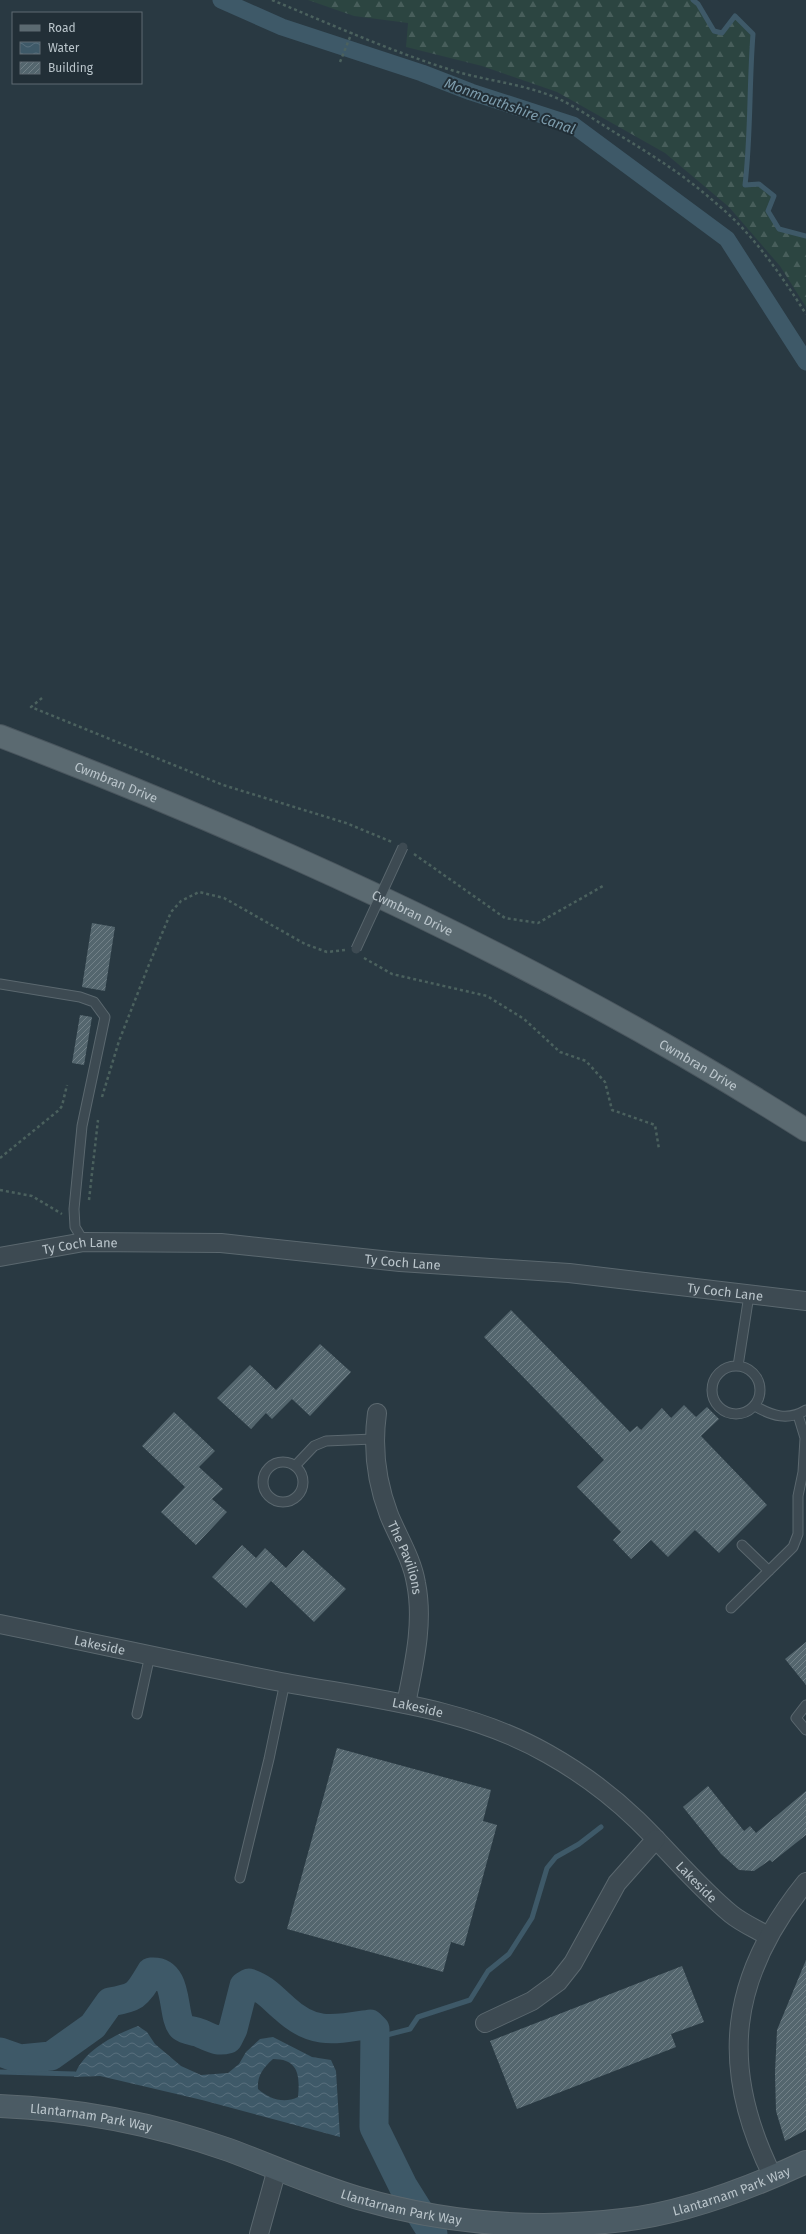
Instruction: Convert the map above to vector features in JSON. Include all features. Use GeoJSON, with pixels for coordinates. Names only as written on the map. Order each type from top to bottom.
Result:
{"type":"FeatureCollection","features":[{"type":"Feature","properties":{"kind":"main road","name":"Cwmbran Drive"},"geometry":{"type":"LineString","coordinates":[[0,736],[151,795],[392,902],[489,950],[606,1012],[704,1067],[806,1130]]}},
{"type":"Feature","properties":{"kind":"street","name":"Ty Coch Lane"},"geometry":{"type":"LineString","coordinates":[[0,1257],[84,1242],[221,1243],[400,1262],[569,1273],[806,1301]]}},
{"type":"Feature","properties":{"kind":"street","name":"The Pavilions"},"geometry":{"type":"LineString","coordinates":[[376,1413],[373,1440],[376,1468],[381,1491],[409,1558],[416,1583],[419,1634],[406,1704]]}},
{"type":"Feature","properties":{"kind":"street","name":"Lakeside"},"geometry":{"type":"LineString","coordinates":[[0,1624],[285,1682],[406,1704],[456,1715],[512,1735],[548,1754],[587,1779],[631,1815],[656,1839],[701,1888],[733,1916],[768,1936]]}},
{"type":"Feature","properties":{"kind":"street"},"geometry":{"type":"LineString","coordinates":[[485,2023],[532,2001],[558,1982],[573,1963],[617,1883],[656,1839]]}},
{"type":"Feature","properties":{"kind":"street"},"geometry":{"type":"LineString","coordinates":[[773,2177],[746,2111],[737,2054],[741,2017],[749,1981],[768,1936],[784,1909],[806,1882]]}},
{"type":"Feature","properties":{"kind":"street","name":"Llantarnam Park Way"},"geometry":{"type":"LineString","coordinates":[[0,2106],[65,2111],[115,2118],[170,2131],[358,2198],[434,2216],[500,2225],[563,2229],[624,2220],[721,2197],[773,2177],[806,2162]]}},
{"type":"Feature","properties":{"kind":"street"},"geometry":{"type":"LineString","coordinates":[[259,2234],[277,2169]]}},
{"type":"Feature","properties":{"kind":"lane"},"geometry":{"type":"LineString","coordinates":[[356,949],[403,847]]}},
{"type":"Feature","properties":{"kind":"lane"},"geometry":{"type":"LineString","coordinates":[[0,984],[80,998],[94,1002],[105,1017],[82,1126],[74,1209],[75,1226],[84,1242]]}},
{"type":"Feature","properties":{"kind":"lane"},"geometry":{"type":"LineString","coordinates":[[738,1366],[749,1295]]}},
{"type":"Feature","properties":{"kind":"lane"},"geometry":{"type":"LineString","coordinates":[[738,1366],[752,1371],[760,1384],[759,1399],[755,1406],[749,1411],[735,1414],[720,1409],[712,1392],[714,1381],[724,1369],[738,1366]]}},
{"type":"Feature","properties":{"kind":"lane"},"geometry":{"type":"LineString","coordinates":[[731,1608],[793,1547],[798,1534],[798,1496],[803,1472],[805,1438],[802,1413],[783,1417],[768,1414],[755,1406]]}},
{"type":"Feature","properties":{"kind":"lane"},"geometry":{"type":"LineString","coordinates":[[295,1466],[314,1446],[326,1441],[373,1440]]}},
{"type":"Feature","properties":{"kind":"lane"},"geometry":{"type":"LineString","coordinates":[[281,1462],[295,1466],[303,1478],[300,1493],[288,1502],[274,1501],[264,1490],[264,1475],[267,1468],[281,1462]]}},
{"type":"Feature","properties":{"kind":"lane"},"geometry":{"type":"LineString","coordinates":[[742,1545],[769,1571]]}},
{"type":"Feature","properties":{"kind":"lane"},"geometry":{"type":"LineString","coordinates":[[136,1714],[150,1655]]}},
{"type":"Feature","properties":{"kind":"lane"},"geometry":{"type":"LineString","coordinates":[[240,1878],[269,1759],[285,1682]]}},
{"type":"Feature","properties":{"kind":"lane"},"geometry":{"type":"LineString","coordinates":[[806,1705],[796,1718],[806,1730]]}},
{"type":"Feature","properties":{"kind":"path"},"geometry":{"type":"LineString","coordinates":[[272,0],[450,70],[520,86],[558,99],[675,170],[720,206],[764,254],[806,314]]}},
{"type":"Feature","properties":{"kind":"path"},"geometry":{"type":"LineString","coordinates":[[340,62],[352,32]]}},
{"type":"Feature","properties":{"kind":"path"},"geometry":{"type":"LineString","coordinates":[[42,698],[31,707],[223,785],[346,823],[403,847],[505,918],[538,923],[603,886]]}},
{"type":"Feature","properties":{"kind":"path"},"geometry":{"type":"LineString","coordinates":[[101,1101],[120,1041],[171,912],[181,901],[199,892],[224,898],[305,944],[327,952],[356,949],[364,958],[392,974],[487,996],[524,1019],[560,1052],[586,1062],[605,1082],[612,1110],[655,1125],[660,1149]]}},
{"type":"Feature","properties":{"kind":"path"},"geometry":{"type":"LineString","coordinates":[[0,1158],[62,1106],[67,1085]]}},
{"type":"Feature","properties":{"kind":"path"},"geometry":{"type":"LineString","coordinates":[[88,1207],[98,1116]]}},
{"type":"Feature","properties":{"kind":"path"},"geometry":{"type":"LineString","coordinates":[[0,1190],[32,1196],[61,1213],[75,1226]]}},
{"type":"Feature","properties":{"kind":"green space"},"geometry":{"type":"Polygon","coordinates":[[[308,0],[693,0],[698,4],[714,31],[722,33],[735,16],[753,34],[745,185],[759,184],[774,196],[768,211],[779,229],[806,236],[806,307],[780,266],[729,207],[665,153],[557,92],[482,66],[406,47],[408,23],[354,16],[308,0]]]}},
{"type":"Feature","properties":{"kind":"water"},"geometry":{"type":"Polygon","coordinates":[[[138,2026],[147,2032],[155,2044],[181,2066],[201,2075],[228,2073],[239,2064],[246,2052],[260,2039],[273,2037],[312,2057],[331,2060],[336,2071],[340,2137],[202,2100],[100,2076],[74,2077],[84,2059],[91,2052],[109,2039],[138,2026]],[[273,2059],[261,2072],[258,2089],[262,2093],[272,2098],[282,2100],[293,2099],[298,2097],[298,2076],[293,2065],[282,2060],[273,2059]]]}},
{"type":"Feature","properties":{"kind":"building"},"geometry":{"type":"Polygon","coordinates":[[[92,923],[115,927],[105,991],[82,987],[92,923]]]}},
{"type":"Feature","properties":{"kind":"building"},"geometry":{"type":"Polygon","coordinates":[[[80,1015],[92,1017],[84,1065],[72,1063],[80,1015]]]}},
{"type":"Feature","properties":{"kind":"building"},"geometry":{"type":"Polygon","coordinates":[[[511,1310],[630,1432],[637,1426],[641,1430],[662,1408],[671,1418],[684,1405],[696,1417],[707,1407],[719,1419],[701,1436],[767,1505],[719,1553],[695,1530],[668,1557],[651,1540],[631,1559],[613,1540],[621,1532],[577,1487],[604,1460],[484,1337],[511,1310]]]}},
{"type":"Feature","properties":{"kind":"building"},"geometry":{"type":"Polygon","coordinates":[[[320,1344],[351,1372],[310,1416],[292,1399],[272,1419],[266,1413],[251,1429],[217,1398],[250,1365],[276,1390],[320,1344]]]}},
{"type":"Feature","properties":{"kind":"building"},"geometry":{"type":"Polygon","coordinates":[[[174,1412],[215,1451],[199,1467],[223,1489],[212,1499],[227,1512],[196,1545],[161,1512],[185,1487],[142,1446],[174,1412]]]}},
{"type":"Feature","properties":{"kind":"building"},"geometry":{"type":"Polygon","coordinates":[[[242,1545],[256,1558],[265,1548],[286,1568],[303,1550],[346,1589],[314,1622],[271,1581],[246,1608],[212,1577],[242,1545]]]}},
{"type":"Feature","properties":{"kind":"building"},"geometry":{"type":"Polygon","coordinates":[[[806,1642],[806,1685],[785,1659],[806,1642]]]}},
{"type":"Feature","properties":{"kind":"building"},"geometry":{"type":"Polygon","coordinates":[[[337,1748],[491,1790],[483,1821],[497,1825],[464,1946],[451,1942],[443,1972],[287,1929],[337,1748]]]}},
{"type":"Feature","properties":{"kind":"building"},"geometry":{"type":"Polygon","coordinates":[[[708,1786],[744,1831],[750,1826],[756,1833],[806,1791],[806,1835],[772,1862],[770,1860],[754,1871],[739,1870],[721,1854],[683,1807],[708,1786]]]}},
{"type":"Feature","properties":{"kind":"building"},"geometry":{"type":"Polygon","coordinates":[[[806,1960],[806,2130],[785,2141],[776,2111],[775,2073],[777,2030],[806,1960]]]}},
{"type":"Feature","properties":{"kind":"building"},"geometry":{"type":"Polygon","coordinates":[[[682,1966],[704,2022],[671,2034],[676,2047],[517,2109],[490,2041],[682,1966]]]}},
{"type":"Feature","properties":{"kind":"waterway","name":"Monmouthshire Canal"},"geometry":{"type":"LineString","coordinates":[[221,0],[282,27],[422,73],[471,92],[573,125],[727,239],[806,362]]}},
{"type":"Feature","properties":{"kind":"waterway"},"geometry":{"type":"LineString","coordinates":[[693,0],[698,4],[714,31],[722,33],[735,16],[753,34],[745,185],[759,184],[774,196],[768,211],[779,229],[806,236]]}},
{"type":"Feature","properties":{"kind":"waterway"},"geometry":{"type":"LineString","coordinates":[[375,2038],[410,2029],[418,2017],[470,2000],[488,1971],[509,1954],[532,1918],[547,1868],[556,1857],[579,1844],[601,1827]]}},
{"type":"Feature","properties":{"kind":"waterway"},"geometry":{"type":"LineString","coordinates":[[0,2052],[20,2059],[51,2056],[93,2026],[110,2002],[136,1994],[143,1986],[151,1972],[160,1973],[167,1978],[171,1985],[179,2021],[182,2027],[215,2039],[228,2039],[233,2029],[244,1986],[249,1983],[264,1991],[295,2017],[314,2027],[334,2029],[370,2024],[375,2029],[374,2127],[403,2186],[433,2234]]}},
{"type":"Feature","properties":{"kind":"waterway"},"geometry":{"type":"LineString","coordinates":[[0,2072],[75,2074]]}}]}
